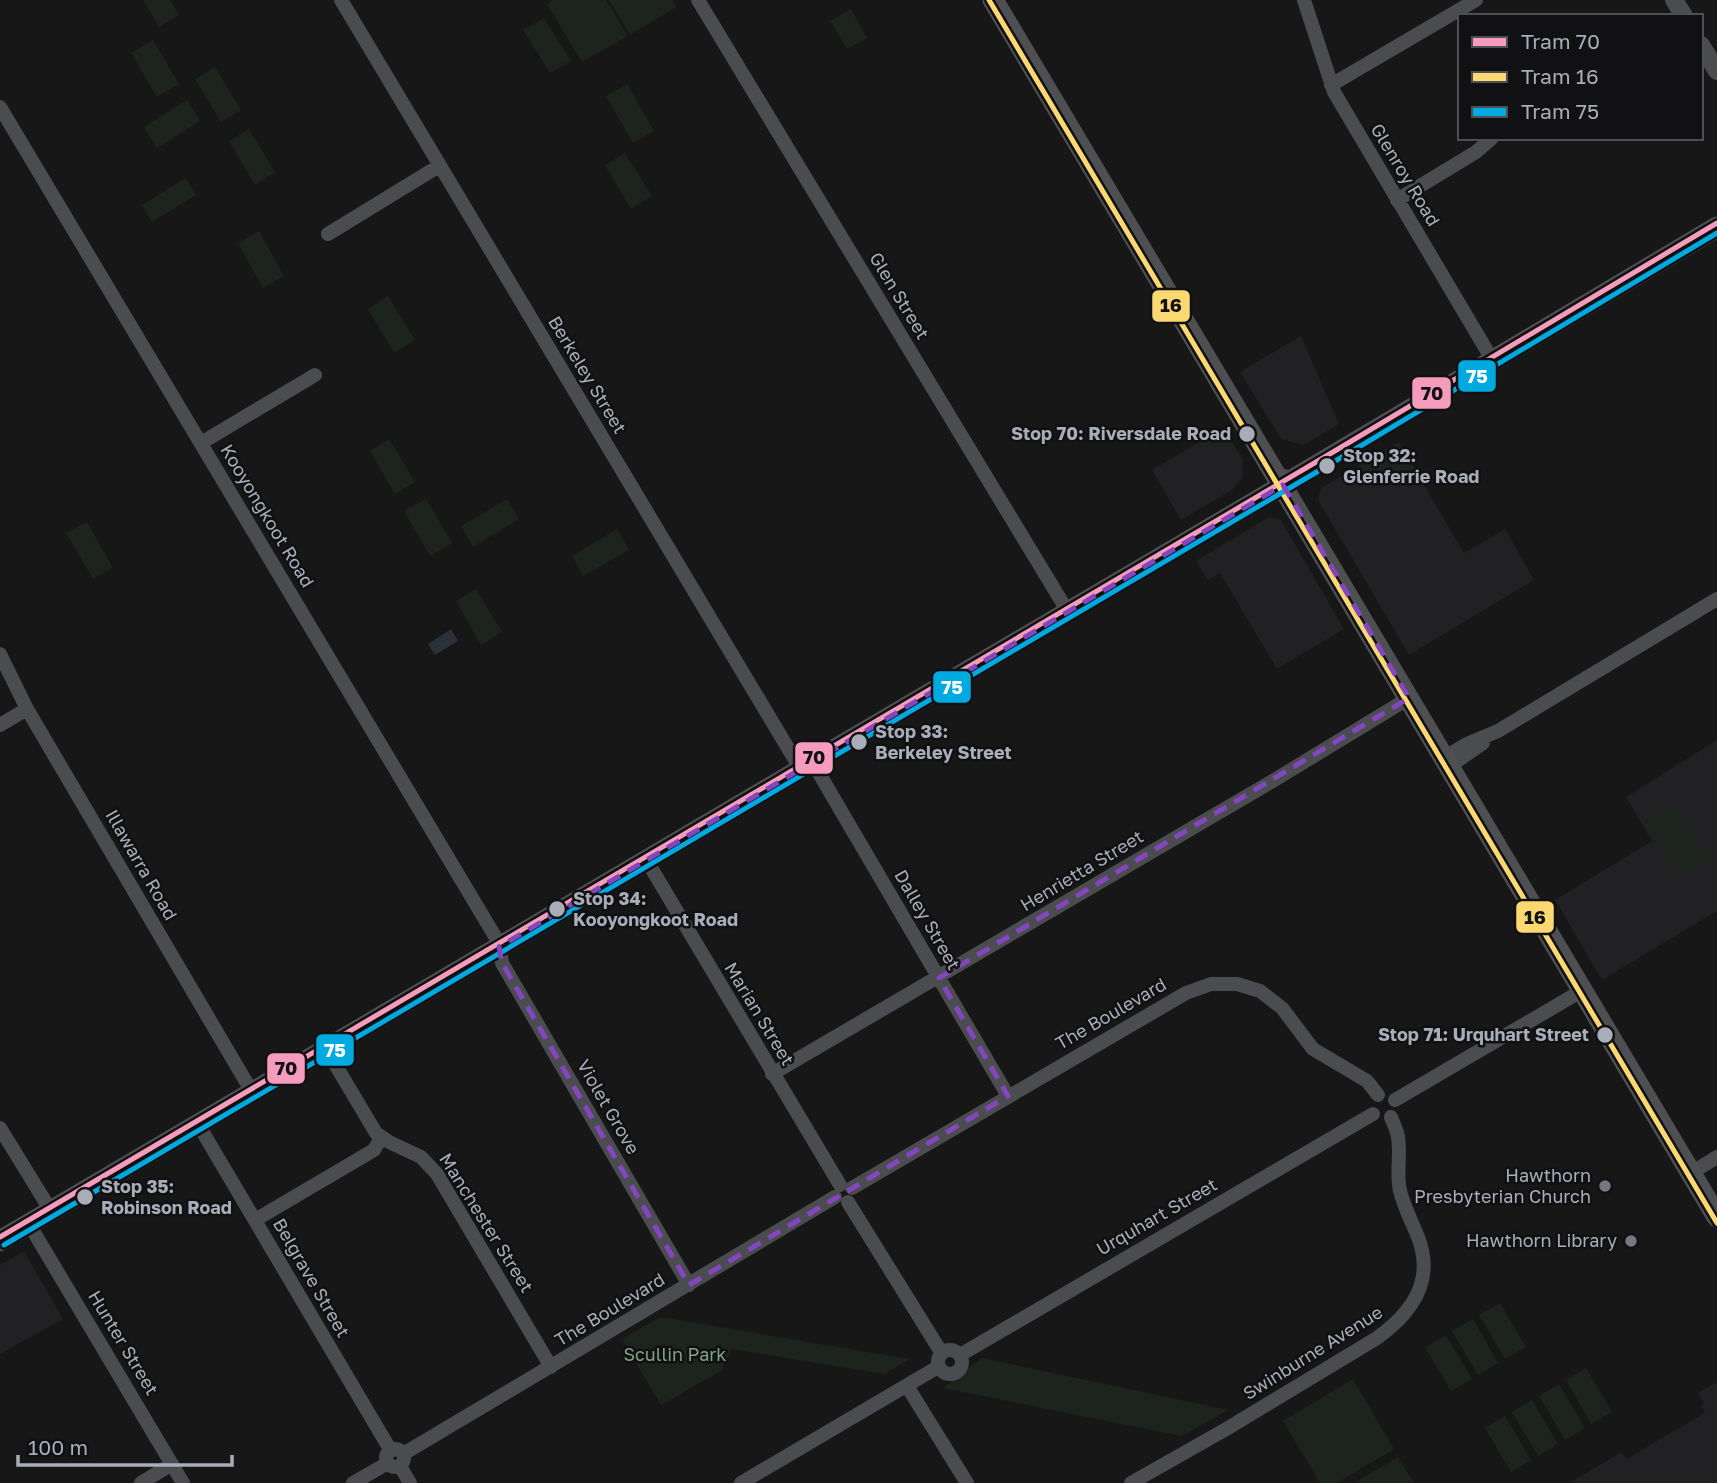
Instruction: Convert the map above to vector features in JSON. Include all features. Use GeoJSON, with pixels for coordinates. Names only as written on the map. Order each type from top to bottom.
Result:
{"type":"FeatureCollection","features":[{"type":"Feature","properties":{"kind":"main road"},"geometry":{"type":"LineString","coordinates":[[993,0],[1717,1217]]}},
{"type":"Feature","properties":{"kind":"main road"},"geometry":{"type":"LineString","coordinates":[[0,1241],[1717,227]]}},
{"type":"Feature","properties":{"kind":"street","name":"Berkeley Street"},"geometry":{"type":"LineString","coordinates":[[341,0],[439,166],[807,766]]}},
{"type":"Feature","properties":{"kind":"street","name":"Glen Street"},"geometry":{"type":"LineString","coordinates":[[698,0],[1068,612]]}},
{"type":"Feature","properties":{"kind":"street","name":"Glenroy Road"},"geometry":{"type":"LineString","coordinates":[[1304,0],[1331,85],[1493,361]]}},
{"type":"Feature","properties":{"kind":"street"},"geometry":{"type":"LineString","coordinates":[[1331,85],[1476,0]]}},
{"type":"Feature","properties":{"kind":"street"},"geometry":{"type":"LineString","coordinates":[[1703,48],[1717,71]]}},
{"type":"Feature","properties":{"kind":"street","name":"Kooyongkoot Road"},"geometry":{"type":"LineString","coordinates":[[0,107],[499,947]]}},
{"type":"Feature","properties":{"kind":"street"},"geometry":{"type":"LineString","coordinates":[[1397,200],[1476,152],[1490,140]]}},
{"type":"Feature","properties":{"kind":"street"},"geometry":{"type":"LineString","coordinates":[[328,234],[439,166]]}},
{"type":"Feature","properties":{"kind":"street"},"geometry":{"type":"LineString","coordinates":[[201,443],[315,375]]}},
{"type":"Feature","properties":{"kind":"street"},"geometry":{"type":"LineString","coordinates":[[1447,762],[1467,744],[1498,731],[1717,599]]}},
{"type":"Feature","properties":{"kind":"street","name":"Illawarra Road"},"geometry":{"type":"LineString","coordinates":[[0,654],[27,709],[252,1093]]}},
{"type":"Feature","properties":{"kind":"street","name":"Henrietta Street"},"geometry":{"type":"LineString","coordinates":[[772,1074],[939,978],[1409,698]]}},
{"type":"Feature","properties":{"kind":"street"},"geometry":{"type":"LineString","coordinates":[[0,725],[27,709]]}},
{"type":"Feature","properties":{"kind":"street","name":"Dalley Street"},"geometry":{"type":"LineString","coordinates":[[807,766],[939,978],[1008,1096]]}},
{"type":"Feature","properties":{"kind":"street","name":"Marian Street"},"geometry":{"type":"LineString","coordinates":[[647,861],[940,1360]]}},
{"type":"Feature","properties":{"kind":"street","name":"Violet Grove"},"geometry":{"type":"LineString","coordinates":[[499,947],[502,963],[689,1285]]}},
{"type":"Feature","properties":{"kind":"street","name":"The Boulevard"},"geometry":{"type":"LineString","coordinates":[[353,1483],[1186,993],[1211,984],[1237,984],[1261,991],[1282,1008],[1313,1049],[1367,1081],[1378,1095]]}},
{"type":"Feature","properties":{"kind":"street"},"geometry":{"type":"LineString","coordinates":[[1395,1100],[1583,990]]}},
{"type":"Feature","properties":{"kind":"street","name":"Manchester Street"},"geometry":{"type":"LineString","coordinates":[[326,1049],[371,1127],[381,1138],[421,1157],[437,1174],[551,1367]]}},
{"type":"Feature","properties":{"kind":"street"},"geometry":{"type":"LineString","coordinates":[[1385,1094],[1395,1100],[1396,1111],[1391,1117],[1380,1118],[1373,1114],[1371,1105],[1378,1095],[1385,1094]]}},
{"type":"Feature","properties":{"kind":"street","name":"Urquhart Street"},"geometry":{"type":"LineString","coordinates":[[960,1354],[1373,1114]]}},
{"type":"Feature","properties":{"kind":"street","name":"Swinburne Avenue"},"geometry":{"type":"LineString","coordinates":[[1131,1483],[1377,1338],[1394,1326],[1413,1305],[1423,1277],[1423,1254],[1401,1193],[1398,1134],[1391,1117]]}},
{"type":"Feature","properties":{"kind":"street","name":"Belgrave Street"},"geometry":{"type":"LineString","coordinates":[[198,1125],[410,1483]]}},
{"type":"Feature","properties":{"kind":"street"},"geometry":{"type":"LineString","coordinates":[[0,1128],[51,1211]]}},
{"type":"Feature","properties":{"kind":"street"},"geometry":{"type":"LineString","coordinates":[[255,1220],[370,1152],[381,1138]]}},
{"type":"Feature","properties":{"kind":"street"},"geometry":{"type":"LineString","coordinates":[[1691,1173],[1717,1157]]}},
{"type":"Feature","properties":{"kind":"street","name":"Hunter Street"},"geometry":{"type":"LineString","coordinates":[[29,1224],[183,1483]]}},
{"type":"Feature","properties":{"kind":"street"},"geometry":{"type":"LineString","coordinates":[[741,1483],[907,1386],[940,1360],[949,1349],[960,1354],[961,1366],[956,1372],[944,1373],[940,1360]]}},
{"type":"Feature","properties":{"kind":"street"},"geometry":{"type":"LineString","coordinates":[[907,1386],[967,1483]]}},
{"type":"Feature","properties":{"kind":"street"},"geometry":{"type":"LineString","coordinates":[[141,1483],[172,1464]]}},
{"type":"Feature","properties":{"kind":"highlighted area"},"geometry":{"type":"Polygon","coordinates":[[[1283,485],[1409,698],[939,978],[1008,1096],[689,1285],[502,963],[499,947],[1283,485]]]}},
{"type":"Feature","properties":{"kind":"shaded area"},"geometry":{"type":"Polygon","coordinates":[[[1301,336],[1339,424],[1304,445],[1281,439],[1240,372],[1301,336]]]}},
{"type":"Feature","properties":{"kind":"shaded area"},"geometry":{"type":"Polygon","coordinates":[[[1224,427],[1243,460],[1242,478],[1232,490],[1181,520],[1152,470],[1224,427]]]}},
{"type":"Feature","properties":{"kind":"shaded area"},"geometry":{"type":"Polygon","coordinates":[[[1399,442],[1464,553],[1505,529],[1534,580],[1409,655],[1318,500],[1321,488],[1399,442]]]}},
{"type":"Feature","properties":{"kind":"shaded area"},"geometry":{"type":"Polygon","coordinates":[[[1269,517],[1281,520],[1344,629],[1277,669],[1220,573],[1208,580],[1196,561],[1269,517]]]}},
{"type":"Feature","properties":{"kind":"shaded area"},"geometry":{"type":"Polygon","coordinates":[[[451,629],[458,641],[435,655],[428,644],[451,629]]]}},
{"type":"Feature","properties":{"kind":"shaded area"},"geometry":{"type":"Polygon","coordinates":[[[1717,740],[1717,911],[1602,980],[1555,900],[1652,841],[1626,797],[1717,740]]]}},
{"type":"Feature","properties":{"kind":"shaded area"},"geometry":{"type":"Polygon","coordinates":[[[24,1251],[63,1319],[0,1354],[0,1265],[24,1251]]]}},
{"type":"Feature","properties":{"kind":"shaded area"},"geometry":{"type":"Polygon","coordinates":[[[1717,1382],[1717,1483],[1569,1483],[1622,1452],[1626,1459],[1705,1413],[1698,1393],[1717,1382]]]}},
{"type":"Feature","properties":{"kind":"green space"},"geometry":{"type":"Polygon","coordinates":[[[143,0],[170,0],[179,15],[159,27],[143,0]]]}},
{"type":"Feature","properties":{"kind":"green space"},"geometry":{"type":"Polygon","coordinates":[[[553,0],[606,0],[628,36],[582,62],[547,4],[553,0]]]}},
{"type":"Feature","properties":{"kind":"green space"},"geometry":{"type":"Polygon","coordinates":[[[609,0],[672,0],[676,7],[630,35],[609,0]]]}},
{"type":"Feature","properties":{"kind":"green space"},"geometry":{"type":"Polygon","coordinates":[[[851,9],[867,38],[847,49],[830,21],[851,9]]]}},
{"type":"Feature","properties":{"kind":"green space"},"geometry":{"type":"Polygon","coordinates":[[[544,18],[571,61],[550,73],[523,30],[544,18]]]}},
{"type":"Feature","properties":{"kind":"green space"},"geometry":{"type":"Polygon","coordinates":[[[153,40],[179,84],[157,97],[131,53],[153,40]]]}},
{"type":"Feature","properties":{"kind":"green space"},"geometry":{"type":"Polygon","coordinates":[[[215,67],[241,110],[221,122],[195,79],[215,67]]]}},
{"type":"Feature","properties":{"kind":"green space"},"geometry":{"type":"Polygon","coordinates":[[[627,84],[654,131],[633,143],[606,96],[627,84]]]}},
{"type":"Feature","properties":{"kind":"green space"},"geometry":{"type":"Polygon","coordinates":[[[187,100],[200,121],[157,148],[144,127],[187,100]]]}},
{"type":"Feature","properties":{"kind":"green space"},"geometry":{"type":"Polygon","coordinates":[[[249,129],[275,172],[255,185],[229,141],[249,129]]]}},
{"type":"Feature","properties":{"kind":"green space"},"geometry":{"type":"Polygon","coordinates":[[[625,153],[652,196],[631,209],[605,165],[625,153]]]}},
{"type":"Feature","properties":{"kind":"green space"},"geometry":{"type":"Polygon","coordinates":[[[186,178],[196,195],[152,222],[142,205],[186,178]]]}},
{"type":"Feature","properties":{"kind":"green space"},"geometry":{"type":"Polygon","coordinates":[[[259,231],[284,276],[263,288],[238,243],[259,231]]]}},
{"type":"Feature","properties":{"kind":"green space"},"geometry":{"type":"Polygon","coordinates":[[[388,296],[415,340],[394,353],[368,309],[388,296]]]}},
{"type":"Feature","properties":{"kind":"green space"},"geometry":{"type":"Polygon","coordinates":[[[389,439],[415,482],[395,494],[370,451],[389,439]]]}},
{"type":"Feature","properties":{"kind":"green space"},"geometry":{"type":"Polygon","coordinates":[[[426,499],[452,543],[430,556],[404,511],[426,499]]]}},
{"type":"Feature","properties":{"kind":"green space"},"geometry":{"type":"Polygon","coordinates":[[[507,499],[519,519],[473,547],[461,526],[507,499]]]}},
{"type":"Feature","properties":{"kind":"green space"},"geometry":{"type":"Polygon","coordinates":[[[87,522],[113,568],[93,579],[66,533],[87,522]]]}},
{"type":"Feature","properties":{"kind":"green space"},"geometry":{"type":"Polygon","coordinates":[[[617,529],[629,550],[583,576],[572,556],[617,529]]]}},
{"type":"Feature","properties":{"kind":"green space"},"geometry":{"type":"Polygon","coordinates":[[[476,589],[502,632],[481,645],[456,601],[476,589]]]}},
{"type":"Feature","properties":{"kind":"green space"},"geometry":{"type":"Polygon","coordinates":[[[1675,804],[1708,859],[1680,875],[1647,820],[1675,804]]]}},
{"type":"Feature","properties":{"kind":"green space"},"geometry":{"type":"Polygon","coordinates":[[[1500,1303],[1526,1347],[1505,1359],[1479,1315],[1500,1303]]]}},
{"type":"Feature","properties":{"kind":"green space","name":"Scullin Park"},"geometry":{"type":"Polygon","coordinates":[[[660,1317],[910,1359],[884,1374],[732,1349],[721,1371],[661,1405],[622,1339],[660,1317]]]}},
{"type":"Feature","properties":{"kind":"green space"},"geometry":{"type":"Polygon","coordinates":[[[1473,1319],[1498,1363],[1478,1375],[1452,1331],[1473,1319]]]}},
{"type":"Feature","properties":{"kind":"green space"},"geometry":{"type":"Polygon","coordinates":[[[1446,1335],[1472,1379],[1451,1391],[1425,1347],[1446,1335]]]}},
{"type":"Feature","properties":{"kind":"green space"},"geometry":{"type":"Polygon","coordinates":[[[982,1358],[1228,1410],[1182,1436],[943,1388],[982,1358]]]}},
{"type":"Feature","properties":{"kind":"green space"},"geometry":{"type":"Polygon","coordinates":[[[1586,1368],[1612,1412],[1591,1424],[1566,1380],[1586,1368]]]}},
{"type":"Feature","properties":{"kind":"green space"},"geometry":{"type":"Polygon","coordinates":[[[1353,1379],[1394,1449],[1337,1483],[1320,1483],[1283,1421],[1353,1379]]]}},
{"type":"Feature","properties":{"kind":"green space"},"geometry":{"type":"Polygon","coordinates":[[[1559,1384],[1585,1428],[1565,1440],[1539,1396],[1559,1384]]]}},
{"type":"Feature","properties":{"kind":"green space"},"geometry":{"type":"Polygon","coordinates":[[[1532,1400],[1558,1444],[1538,1456],[1512,1412],[1532,1400]]]}},
{"type":"Feature","properties":{"kind":"green space"},"geometry":{"type":"Polygon","coordinates":[[[1505,1416],[1531,1460],[1511,1472],[1485,1428],[1505,1416]]]}},
{"type":"Feature","properties":{"kind":"green space"},"geometry":{"type":"Polygon","coordinates":[[[1398,1457],[1414,1483],[1354,1483],[1398,1457]]]}},
{"type":"Feature","properties":{"kind":"tram line","name":"16"},"geometry":{"type":"LineString","coordinates":[[989,0],[1717,1223]]}},
{"type":"Feature","properties":{"kind":"tram line","name":"70"},"geometry":{"type":"LineString","coordinates":[[0,1237],[1717,223]]}},
{"type":"Feature","properties":{"kind":"tram line","name":"75"},"geometry":{"type":"LineString","coordinates":[[4,1245],[1332,463],[1717,233]]}},
{"type":"Feature","properties":{"kind":"tram line"},"geometry":{"type":"LineString","coordinates":[[1255,444],[1269,461],[1286,470],[1304,471],[1325,464]]}},
{"type":"Feature","properties":{"kind":"place","name":"Stop 70: Riversdale Road"},"geometry":{"type":"Point","coordinates":[1247,434]}},
{"type":"Feature","properties":{"kind":"place","name":"Stop 32: Glenferrie Road"},"geometry":{"type":"Point","coordinates":[1327,466]}},
{"type":"Feature","properties":{"kind":"place","name":"Stop 33: Berkeley Street"},"geometry":{"type":"Point","coordinates":[859,742]}},
{"type":"Feature","properties":{"kind":"place","name":"Stop 34: Kooyongkoot Road"},"geometry":{"type":"Point","coordinates":[557,909]}},
{"type":"Feature","properties":{"kind":"place","name":"Stop 71: Urquhart Street"},"geometry":{"type":"Point","coordinates":[1605,1035]}},
{"type":"Feature","properties":{"kind":"place","name":"Hawthorn Presbyterian Church"},"geometry":{"type":"Point","coordinates":[1605,1186]}},
{"type":"Feature","properties":{"kind":"place","name":"Stop 35: Robinson Road"},"geometry":{"type":"Point","coordinates":[85,1197]}},
{"type":"Feature","properties":{"kind":"place","name":"Hawthorn Library"},"geometry":{"type":"Point","coordinates":[1631,1241]}}]}
